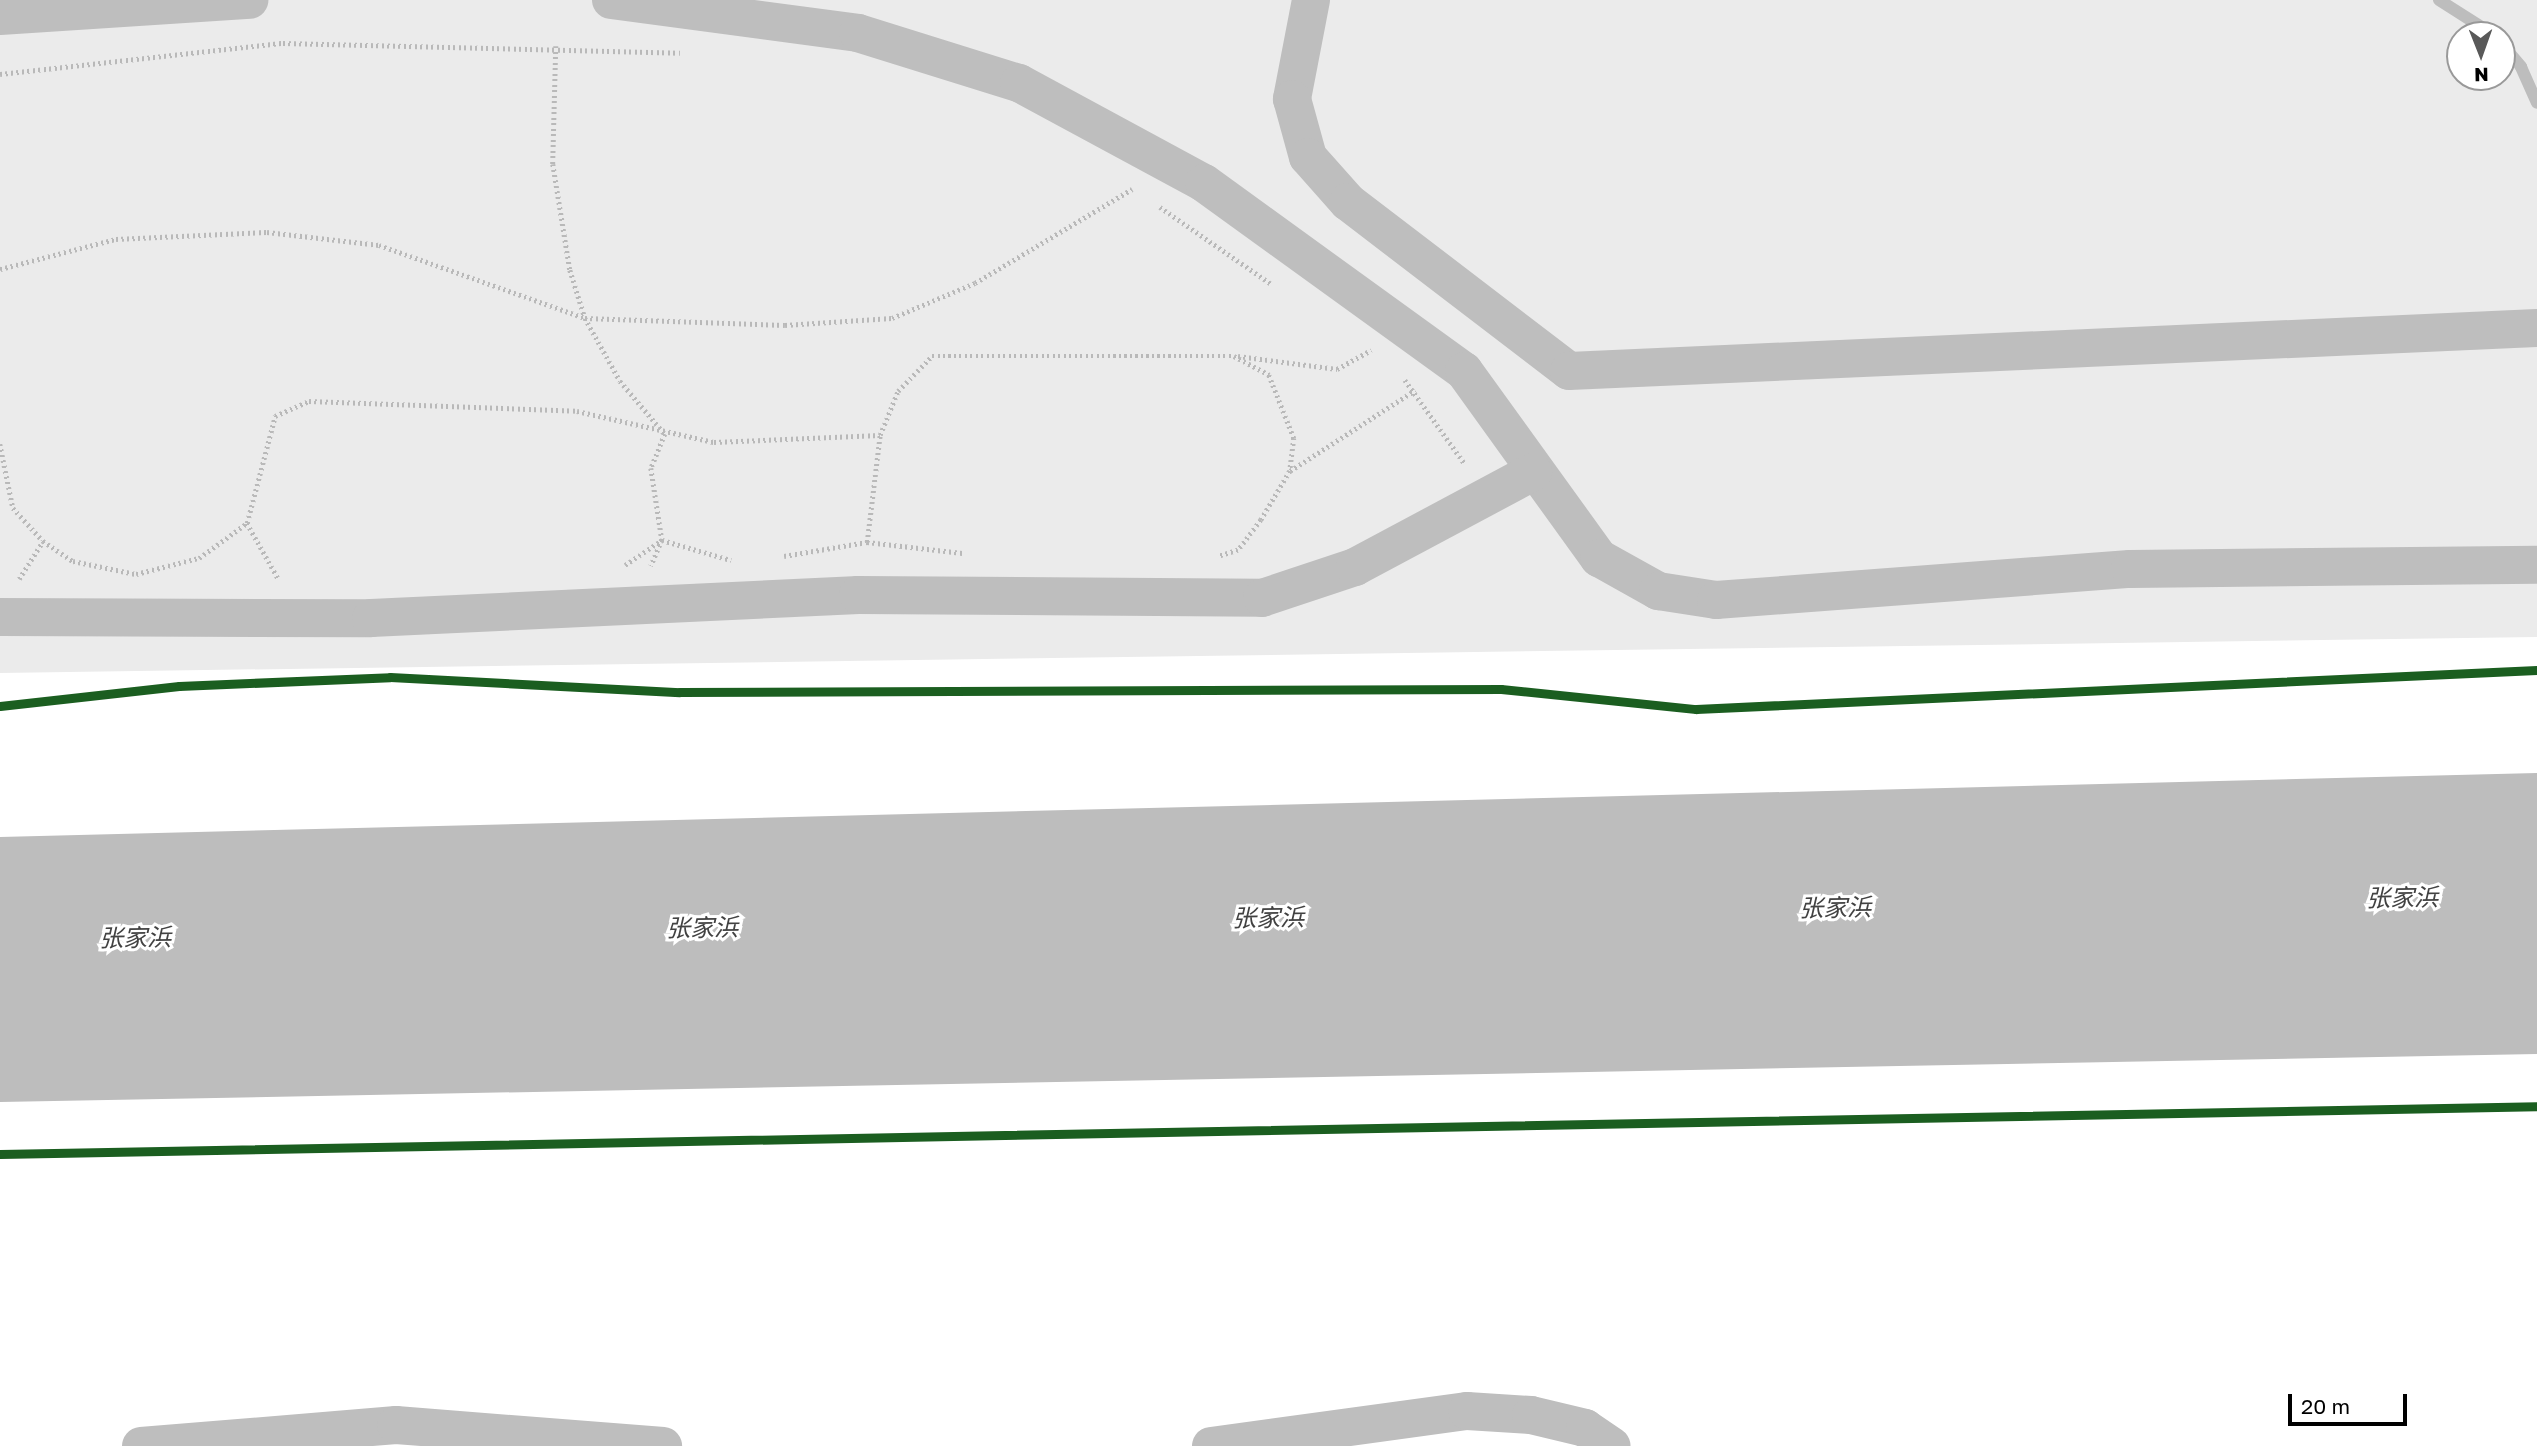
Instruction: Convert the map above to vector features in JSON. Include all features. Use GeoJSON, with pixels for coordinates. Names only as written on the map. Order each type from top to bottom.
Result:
{"type":"FeatureCollection","features":[{"type":"Feature","properties":{"kind":"lane"},"geometry":{"type":"LineString","coordinates":[[0,16],[55,5],[249,0]]}},
{"type":"Feature","properties":{"kind":"lane"},"geometry":{"type":"LineString","coordinates":[[611,0],[858,33],[1020,83],[1166,162],[1464,371],[1533,472],[1598,558],[1658,591],[1716,600],[2130,569],[2537,565]]}},
{"type":"Feature","properties":{"kind":"lane"},"geometry":{"type":"LineString","coordinates":[[1311,0],[1292,99],[1308,157],[1348,202],[1569,371],[2537,328]]}},
{"type":"Feature","properties":{"kind":"lane"},"geometry":{"type":"LineString","coordinates":[[0,617],[283,618],[858,595],[1262,598],[1355,567],[1533,472]]}},
{"type":"Feature","properties":{"kind":"lane"},"geometry":{"type":"LineString","coordinates":[[1211,1446],[1467,1411],[1531,1415],[1585,1428],[1612,1446]]}},
{"type":"Feature","properties":{"kind":"lane"},"geometry":{"type":"LineString","coordinates":[[142,1446],[396,1425],[663,1446]]}},
{"type":"Feature","properties":{"kind":"path"},"geometry":{"type":"LineString","coordinates":[[0,74],[283,43],[556,46],[686,53]]}},
{"type":"Feature","properties":{"kind":"path"},"geometry":{"type":"LineString","coordinates":[[556,46],[553,164],[570,271],[585,318],[620,381],[665,434]]}},
{"type":"Feature","properties":{"kind":"path"},"geometry":{"type":"LineString","coordinates":[[0,269],[116,239],[267,232],[379,245],[585,318],[785,325],[892,318],[975,283],[1134,188],[1166,162]]}},
{"type":"Feature","properties":{"kind":"path"},"geometry":{"type":"LineString","coordinates":[[1121,182],[1142,194]]}},
{"type":"Feature","properties":{"kind":"path"},"geometry":{"type":"LineString","coordinates":[[1150,200],[1282,292]]}},
{"type":"Feature","properties":{"kind":"path"},"geometry":{"type":"LineString","coordinates":[[1363,341],[1383,357]]}},
{"type":"Feature","properties":{"kind":"path"},"geometry":{"type":"LineString","coordinates":[[867,541],[880,435],[898,391],[932,356],[1234,356],[1337,369],[1375,348]]}},
{"type":"Feature","properties":{"kind":"path"},"geometry":{"type":"LineString","coordinates":[[1216,557],[1238,550],[1290,471],[1415,391],[1435,351]]}},
{"type":"Feature","properties":{"kind":"path"},"geometry":{"type":"LineString","coordinates":[[1234,356],[1269,374],[1294,438],[1290,471]]}},
{"type":"Feature","properties":{"kind":"path"},"geometry":{"type":"LineString","coordinates":[[1399,374],[1415,391],[1487,496]]}},
{"type":"Feature","properties":{"kind":"path"},"geometry":{"type":"LineString","coordinates":[[0,444],[13,508],[73,561],[136,574],[199,558],[247,523],[275,416],[309,401],[577,411],[665,434],[714,442],[880,435]]}},
{"type":"Feature","properties":{"kind":"path"},"geometry":{"type":"LineString","coordinates":[[639,604],[662,540],[651,468],[665,434]]}},
{"type":"Feature","properties":{"kind":"path"},"geometry":{"type":"LineString","coordinates":[[247,523],[283,591],[283,618]]}},
{"type":"Feature","properties":{"kind":"shaded area"},"geometry":{"type":"Polygon","coordinates":[[[0,0],[2537,0],[2537,637],[0,673],[0,0]]]}},
{"type":"Feature","properties":{"kind":"water","name":"张家浜"},"geometry":{"type":"Polygon","coordinates":[[[2537,773],[2537,1054],[0,1102],[0,837],[2537,773]]]}},
{"type":"Feature","properties":{"kind":"waterway"},"geometry":{"type":"LineString","coordinates":[[2439,0],[2472,21]]}},
{"type":"Feature","properties":{"kind":"waterway"},"geometry":{"type":"LineString","coordinates":[[2516,61],[2537,103]]}},
{"type":"Feature","properties":{"kind":"cycle path"},"geometry":{"type":"LineString","coordinates":[[0,706],[179,686],[390,677],[680,692],[1501,689],[1696,709],[2537,670]]}},
{"type":"Feature","properties":{"kind":"cycle path"},"geometry":{"type":"LineString","coordinates":[[0,1154],[2537,1106]]}}]}
